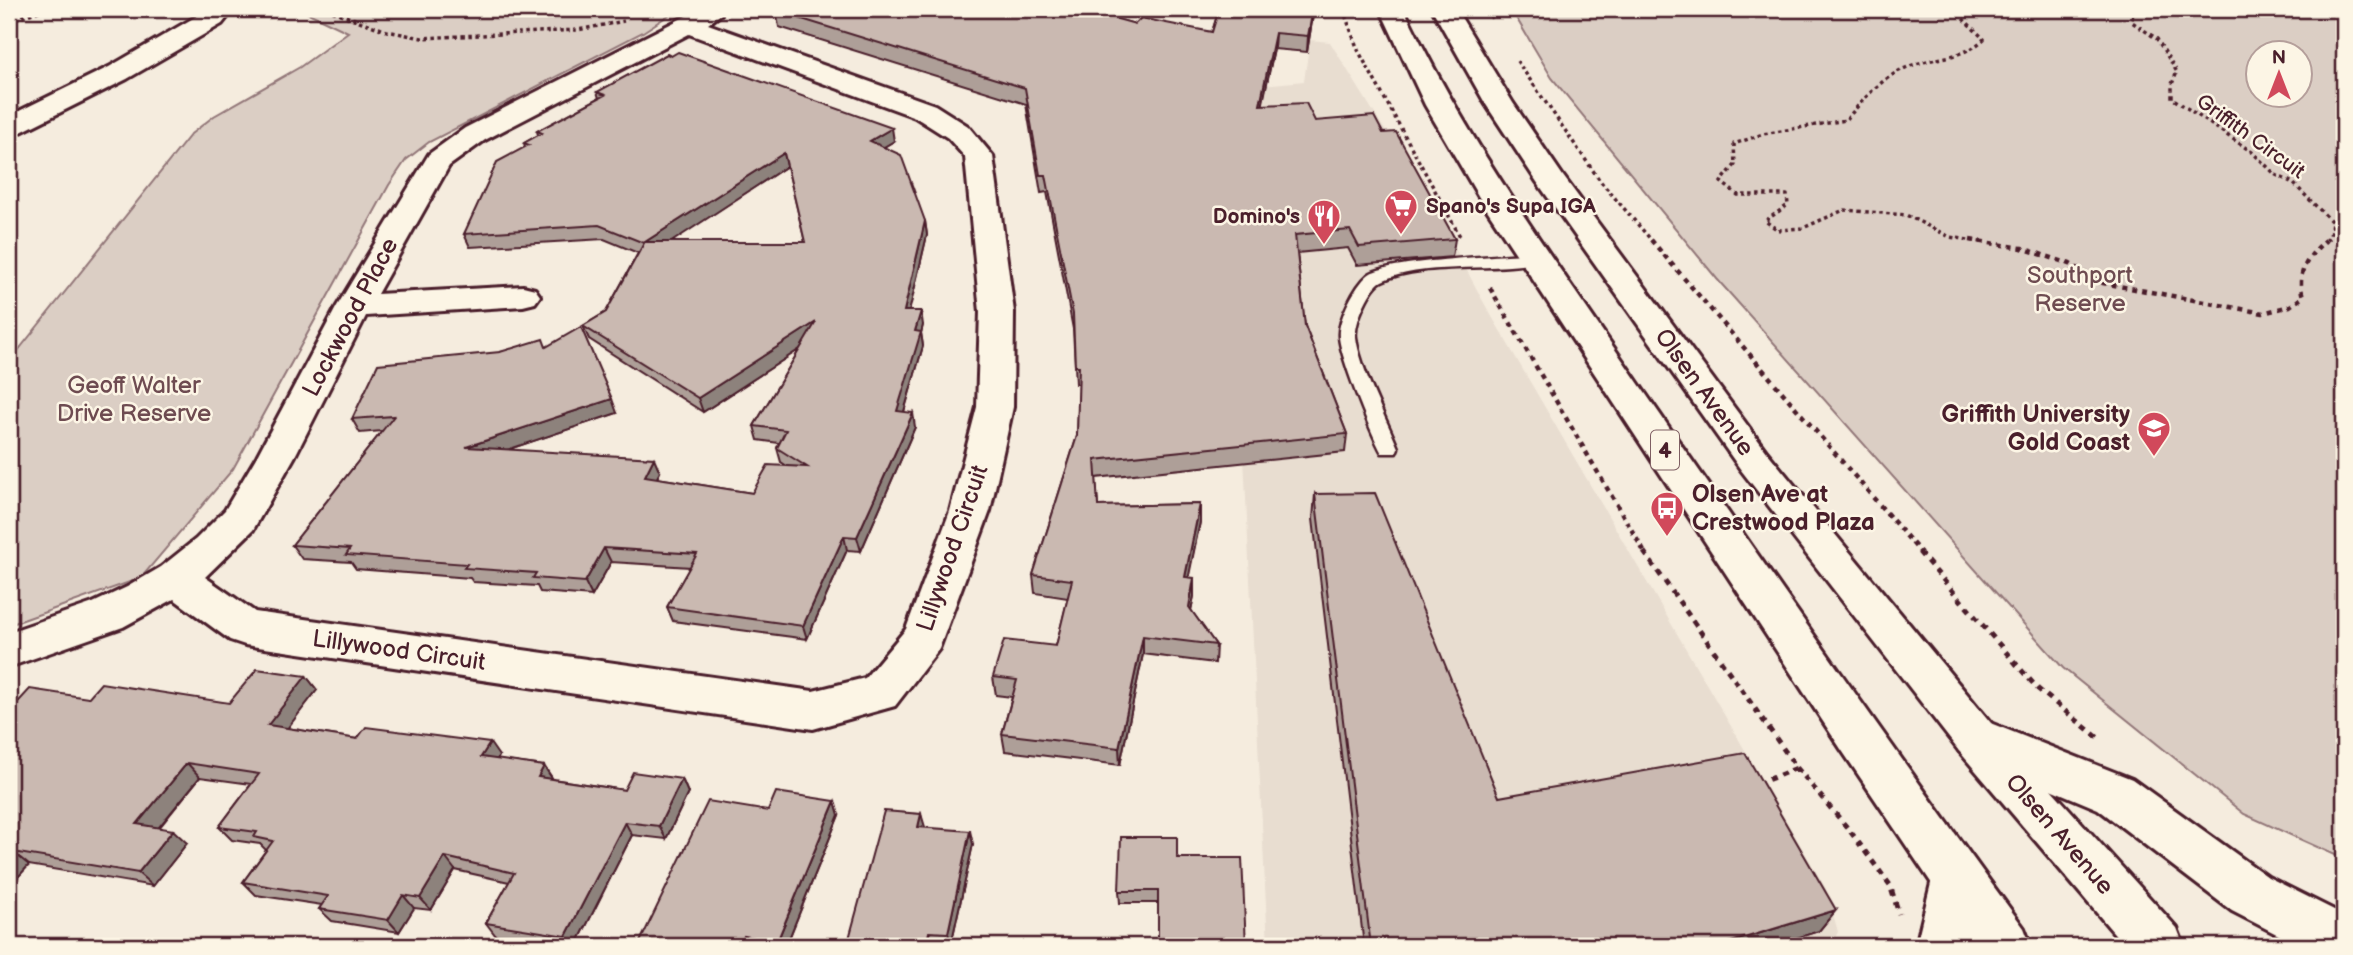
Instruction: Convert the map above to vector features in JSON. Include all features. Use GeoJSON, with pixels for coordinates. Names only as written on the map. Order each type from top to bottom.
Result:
{"type":"FeatureCollection","features":[{"type":"Feature","properties":{"kind":"street"},"geometry":{"type":"LineString","coordinates":[[9,127],[118,72],[213,19],[222,9]]}},
{"type":"Feature","properties":{"kind":"street","name":"4"},"geometry":{"type":"LineString","coordinates":[[1392,9],[1447,118],[1537,258],[1957,879],[2006,946]]}},
{"type":"Feature","properties":{"kind":"street","name":"Olsen Avenue"},"geometry":{"type":"LineString","coordinates":[[1444,9],[1499,103],[1552,182],[1746,450],[1975,737],[2158,946]]}},
{"type":"Feature","properties":{"kind":"street","name":"Lockwood Place"},"geometry":{"type":"LineString","coordinates":[[9,650],[108,615],[142,598],[176,578],[210,550],[239,520],[276,456],[354,306],[439,160],[475,134],[703,17]]}},
{"type":"Feature","properties":{"kind":"street","name":"Lillywood Circuit"},"geometry":{"type":"LineString","coordinates":[[176,578],[245,628],[813,710],[879,693],[924,637],[970,511],[995,407],[997,312],[979,156],[958,132],[925,111],[703,17]]}},
{"type":"Feature","properties":{"kind":"street"},"geometry":{"type":"LineString","coordinates":[[354,306],[523,296]]}},
{"type":"Feature","properties":{"kind":"street"},"geometry":{"type":"LineString","coordinates":[[1975,737],[2115,794],[2250,894],[2344,942]]}},
{"type":"Feature","properties":{"kind":"street"},"geometry":{"type":"LineString","coordinates":[[1942,946],[1957,879]]}},
{"type":"Feature","properties":{"kind":"lane"},"geometry":{"type":"LineString","coordinates":[[1389,449],[1360,377],[1348,336],[1354,307],[1374,278],[1405,269],[1537,258]]}},
{"type":"Feature","properties":{"kind":"path"},"geometry":{"type":"LineString","coordinates":[[9,21],[45,9]]}},
{"type":"Feature","properties":{"kind":"path"},"geometry":{"type":"LineString","coordinates":[[326,9],[387,31],[422,38],[552,32],[653,19],[703,17]]}},
{"type":"Feature","properties":{"kind":"path"},"geometry":{"type":"LineString","coordinates":[[1343,9],[1358,50],[1429,185],[1650,562],[1797,768],[1850,831],[1890,885],[1899,911],[1899,921]]}},
{"type":"Feature","properties":{"kind":"path"},"geometry":{"type":"LineString","coordinates":[[1487,9],[1495,26]]}},
{"type":"Feature","properties":{"kind":"path","name":"Griffith Circuit"},"geometry":{"type":"LineString","coordinates":[[1953,9],[1984,39],[1971,51],[1912,65],[1893,75],[1874,87],[1846,120],[1763,134],[1734,144],[1735,165],[1721,182],[1738,195],[1787,195],[1788,205],[1765,220],[1778,230],[1803,228],[1844,210],[1906,215],[1950,237],[2022,248],[2070,264],[2103,284],[2183,296],[2263,313],[2290,306],[2303,298],[2298,284],[2303,270],[2310,254],[2330,237],[2332,222],[2293,183],[2276,175],[2252,152],[2172,98],[2172,84],[2177,72],[2174,65],[2157,39],[2132,22],[2133,9]]}},
{"type":"Feature","properties":{"kind":"path"},"geometry":{"type":"LineString","coordinates":[[1516,59],[1601,182],[2038,689],[2110,748]]}},
{"type":"Feature","properties":{"kind":"path"},"geometry":{"type":"LineString","coordinates":[[1751,787],[1797,768]]}},
{"type":"Feature","properties":{"kind":"shaded area"},"geometry":{"type":"Polygon","coordinates":[[[1310,40],[1330,42],[1436,212],[1484,303],[1826,889],[1838,932],[1830,946],[1268,946],[1244,458],[1144,96],[1304,81],[1310,40]]]}},
{"type":"Feature","properties":{"kind":"green space","name":"Geoff Walter Drive Reserve"},"geometry":{"type":"Polygon","coordinates":[[[300,9],[678,9],[643,32],[429,142],[406,160],[389,185],[233,469],[141,578],[9,625],[9,362],[191,134],[214,116],[300,67],[348,32],[300,9]]]}},
{"type":"Feature","properties":{"kind":"green space","name":"Southport Reserve"},"geometry":{"type":"Polygon","coordinates":[[[1511,9],[2344,9],[2344,859],[2244,814],[2063,668],[1717,279],[1552,78],[1511,9]]]}},
{"type":"Feature","properties":{"kind":"building"},"geometry":{"type":"Polygon","coordinates":[[[1081,9],[1135,24],[1141,18],[1212,32],[1219,9],[1313,9],[1308,36],[1275,33],[1260,105],[1306,103],[1315,121],[1374,116],[1383,133],[1396,132],[1455,239],[1359,247],[1350,230],[1295,235],[1305,326],[1347,434],[1095,460],[1098,506],[1200,504],[1185,577],[1194,578],[1189,607],[1216,645],[1143,636],[1119,748],[1002,734],[1017,680],[993,677],[1004,640],[1056,646],[1072,580],[1033,575],[1077,436],[1079,366],[1075,366],[1073,314],[1046,175],[1040,175],[1025,88],[776,11],[1081,9]]]}},
{"type":"Feature","properties":{"kind":"building"},"geometry":{"type":"Polygon","coordinates":[[[678,52],[892,128],[870,141],[901,155],[925,221],[904,311],[921,311],[915,331],[921,332],[897,411],[913,413],[857,537],[844,536],[803,626],[667,607],[697,554],[604,548],[585,582],[533,578],[536,573],[464,568],[467,564],[346,555],[350,549],[292,545],[394,416],[352,419],[378,364],[500,352],[543,339],[546,347],[581,327],[612,399],[466,447],[654,458],[645,476],[752,493],[768,465],[807,467],[777,448],[786,430],[754,426],[816,322],[698,398],[583,326],[606,312],[644,243],[599,225],[464,234],[497,162],[529,145],[524,143],[542,133],[537,131],[605,95],[597,92],[667,54],[671,56],[678,52]],[[784,153],[645,242],[805,242],[784,153]]]}},
{"type":"Feature","properties":{"kind":"building"},"geometry":{"type":"Polygon","coordinates":[[[1375,493],[1499,797],[1745,753],[1836,910],[1718,946],[1371,946],[1315,494],[1375,493]]]}},
{"type":"Feature","properties":{"kind":"building"},"geometry":{"type":"Polygon","coordinates":[[[257,669],[306,676],[268,725],[357,739],[366,727],[490,743],[481,757],[544,766],[538,777],[624,790],[633,772],[682,779],[659,826],[625,822],[566,936],[486,923],[514,873],[445,857],[420,898],[403,895],[388,920],[319,909],[328,896],[243,882],[273,841],[254,837],[257,832],[219,827],[259,774],[187,763],[137,824],[173,830],[138,873],[13,852],[9,857],[9,712],[30,689],[88,698],[101,683],[229,703],[257,669]]]}},
{"type":"Feature","properties":{"kind":"building"},"geometry":{"type":"Polygon","coordinates":[[[776,792],[835,801],[777,942],[744,936],[740,946],[638,946],[708,801],[768,811],[776,792]]]}},
{"type":"Feature","properties":{"kind":"building"},"geometry":{"type":"Polygon","coordinates":[[[884,811],[921,814],[918,827],[970,831],[948,933],[929,932],[926,946],[847,946],[884,811]]]}},
{"type":"Feature","properties":{"kind":"building"},"geometry":{"type":"Polygon","coordinates":[[[1121,837],[1177,837],[1177,858],[1242,858],[1246,946],[1158,946],[1158,891],[1119,891],[1121,837]]]}},
{"type":"Feature","properties":{"kind":"place","name":"Spano's Supa IGA"},"geometry":{"type":"Point","coordinates":[1401,236]}},
{"type":"Feature","properties":{"kind":"place","name":"Domino's"},"geometry":{"type":"Point","coordinates":[1324,246]}},
{"type":"Feature","properties":{"kind":"place","name":"Griffith University Gold Coast"},"geometry":{"type":"Point","coordinates":[2154,458]}},
{"type":"Feature","properties":{"kind":"place","name":"Olsen Ave at Crestwood Plaza"},"geometry":{"type":"Point","coordinates":[1667,538]}}]}
